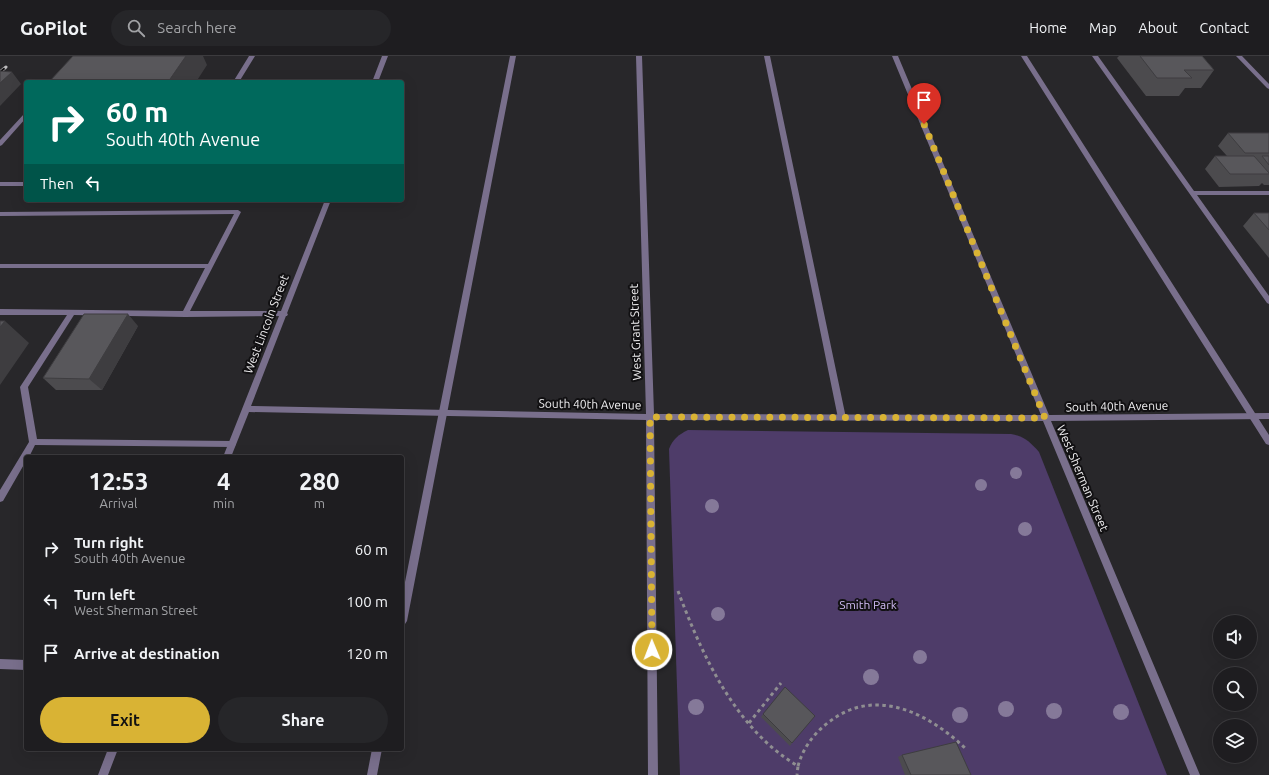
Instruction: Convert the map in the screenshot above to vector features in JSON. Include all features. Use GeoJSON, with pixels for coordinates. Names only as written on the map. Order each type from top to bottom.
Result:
{"type":"FeatureCollection","features":[{"type":"Feature","properties":{"kind":"street"},"geometry":{"type":"LineString","coordinates":[[237,80],[252,56]]}},
{"type":"Feature","properties":{"kind":"street"},"geometry":{"type":"LineString","coordinates":[[376,80],[385,56]]}},
{"type":"Feature","properties":{"kind":"street"},"geometry":{"type":"LineString","coordinates":[[404,611],[513,56]]}},
{"type":"Feature","properties":{"kind":"street","name":"West Grant Street"},"geometry":{"type":"LineString","coordinates":[[639,56],[650,417],[653,775]]}},
{"type":"Feature","properties":{"kind":"street"},"geometry":{"type":"LineString","coordinates":[[767,56],[842,418]]}},
{"type":"Feature","properties":{"kind":"street","name":"West Sherman Street"},"geometry":{"type":"LineString","coordinates":[[895,56],[1195,775]]}},
{"type":"Feature","properties":{"kind":"street"},"geometry":{"type":"LineString","coordinates":[[1024,56],[1269,442]]}},
{"type":"Feature","properties":{"kind":"street"},"geometry":{"type":"LineString","coordinates":[[1095,56],[1269,301]]}},
{"type":"Feature","properties":{"kind":"street"},"geometry":{"type":"LineString","coordinates":[[1239,56],[1269,87]]}},
{"type":"Feature","properties":{"kind":"street"},"geometry":{"type":"LineString","coordinates":[[0,144],[24,117]]}},
{"type":"Feature","properties":{"kind":"street"},"geometry":{"type":"LineString","coordinates":[[0,184],[24,184]]}},
{"type":"Feature","properties":{"kind":"street"},"geometry":{"type":"LineString","coordinates":[[1192,193],[1269,193]]}},
{"type":"Feature","properties":{"kind":"street","name":"West Lincoln Street"},"geometry":{"type":"LineString","coordinates":[[229,455],[327,202]]}},
{"type":"Feature","properties":{"kind":"street"},"geometry":{"type":"LineString","coordinates":[[0,214],[238,212],[185,314]]}},
{"type":"Feature","properties":{"kind":"street"},"geometry":{"type":"LineString","coordinates":[[0,266],[211,266]]}},
{"type":"Feature","properties":{"kind":"street"},"geometry":{"type":"LineString","coordinates":[[0,312],[284,314]]}},
{"type":"Feature","properties":{"kind":"street"},"geometry":{"type":"LineString","coordinates":[[25,455],[33,442],[24,387],[72,313]]}},
{"type":"Feature","properties":{"kind":"street","name":"South 40th Avenue"},"geometry":{"type":"LineString","coordinates":[[246,409],[650,417],[1045,418],[1269,416]]}},
{"type":"Feature","properties":{"kind":"street"},"geometry":{"type":"LineString","coordinates":[[33,442],[232,444]]}},
{"type":"Feature","properties":{"kind":"street"},"geometry":{"type":"LineString","coordinates":[[0,498],[24,457]]}},
{"type":"Feature","properties":{"kind":"street"},"geometry":{"type":"LineString","coordinates":[[0,664],[24,665]]}},
{"type":"Feature","properties":{"kind":"street"},"geometry":{"type":"LineString","coordinates":[[103,775],[112,751]]}},
{"type":"Feature","properties":{"kind":"street"},"geometry":{"type":"LineString","coordinates":[[372,775],[377,751]]}},
{"type":"Feature","properties":{"kind":"path"},"geometry":{"type":"LineString","coordinates":[[678,590],[692,630],[723,689],[761,737],[798,766]]}},
{"type":"Feature","properties":{"kind":"path"},"geometry":{"type":"LineString","coordinates":[[749,723],[781,683]]}},
{"type":"Feature","properties":{"kind":"path"},"geometry":{"type":"LineString","coordinates":[[797,775],[800,759],[814,736],[826,724],[857,706],[869,704],[885,704],[927,719],[946,731],[965,748]]}},
{"type":"Feature","properties":{"kind":"green space","name":"Smith Park"},"geometry":{"type":"Polygon","coordinates":[[[688,430],[1011,434],[1020,436],[1027,440],[1039,452],[1167,775],[680,775],[669,449],[676,438],[688,430]]]}},
{"type":"Feature","properties":{"kind":"building"},"geometry":{"type":"Polygon","coordinates":[[[73,56],[186,56],[169,80],[51,80],[73,56]]]}},
{"type":"Feature","properties":{"kind":"building"},"geometry":{"type":"Polygon","coordinates":[[[1140,56],[1202,56],[1214,70],[1184,70],[1192,78],[1157,78],[1140,56]]]}},
{"type":"Feature","properties":{"kind":"building"},"geometry":{"type":"Polygon","coordinates":[[[0,71],[12,72],[0,83],[0,71]]]}},
{"type":"Feature","properties":{"kind":"building"},"geometry":{"type":"Polygon","coordinates":[[[1228,133],[1269,133],[1269,153],[1245,153],[1228,133]]]}},
{"type":"Feature","properties":{"kind":"building"},"geometry":{"type":"Polygon","coordinates":[[[1215,156],[1254,156],[1269,174],[1230,174],[1215,156]]]}},
{"type":"Feature","properties":{"kind":"building"},"geometry":{"type":"Polygon","coordinates":[[[1262,156],[1269,156],[1269,165],[1262,156]]]}},
{"type":"Feature","properties":{"kind":"building"},"geometry":{"type":"Polygon","coordinates":[[[1254,213],[1269,213],[1269,230],[1254,213]]]}},
{"type":"Feature","properties":{"kind":"building"},"geometry":{"type":"Polygon","coordinates":[[[84,314],[128,314],[89,379],[43,378],[84,314]]]}},
{"type":"Feature","properties":{"kind":"building"},"geometry":{"type":"Polygon","coordinates":[[[0,321],[5,321],[0,327],[0,321]]]}},
{"type":"Feature","properties":{"kind":"building"},"geometry":{"type":"Polygon","coordinates":[[[785,687],[815,716],[792,743],[763,714],[785,687]]]}},
{"type":"Feature","properties":{"kind":"building"},"geometry":{"type":"Polygon","coordinates":[[[956,742],[971,775],[911,775],[902,755],[956,742]]]}},
{"type":"Feature","properties":{"kind":"railway"},"geometry":{"type":"LineString","coordinates":[[0,72],[6,67]]}},
{"type":"Feature","properties":{"kind":"route"},"geometry":{"type":"LineString","coordinates":[[652,650],[650,417],[1045,418],[924,124]]}}]}
